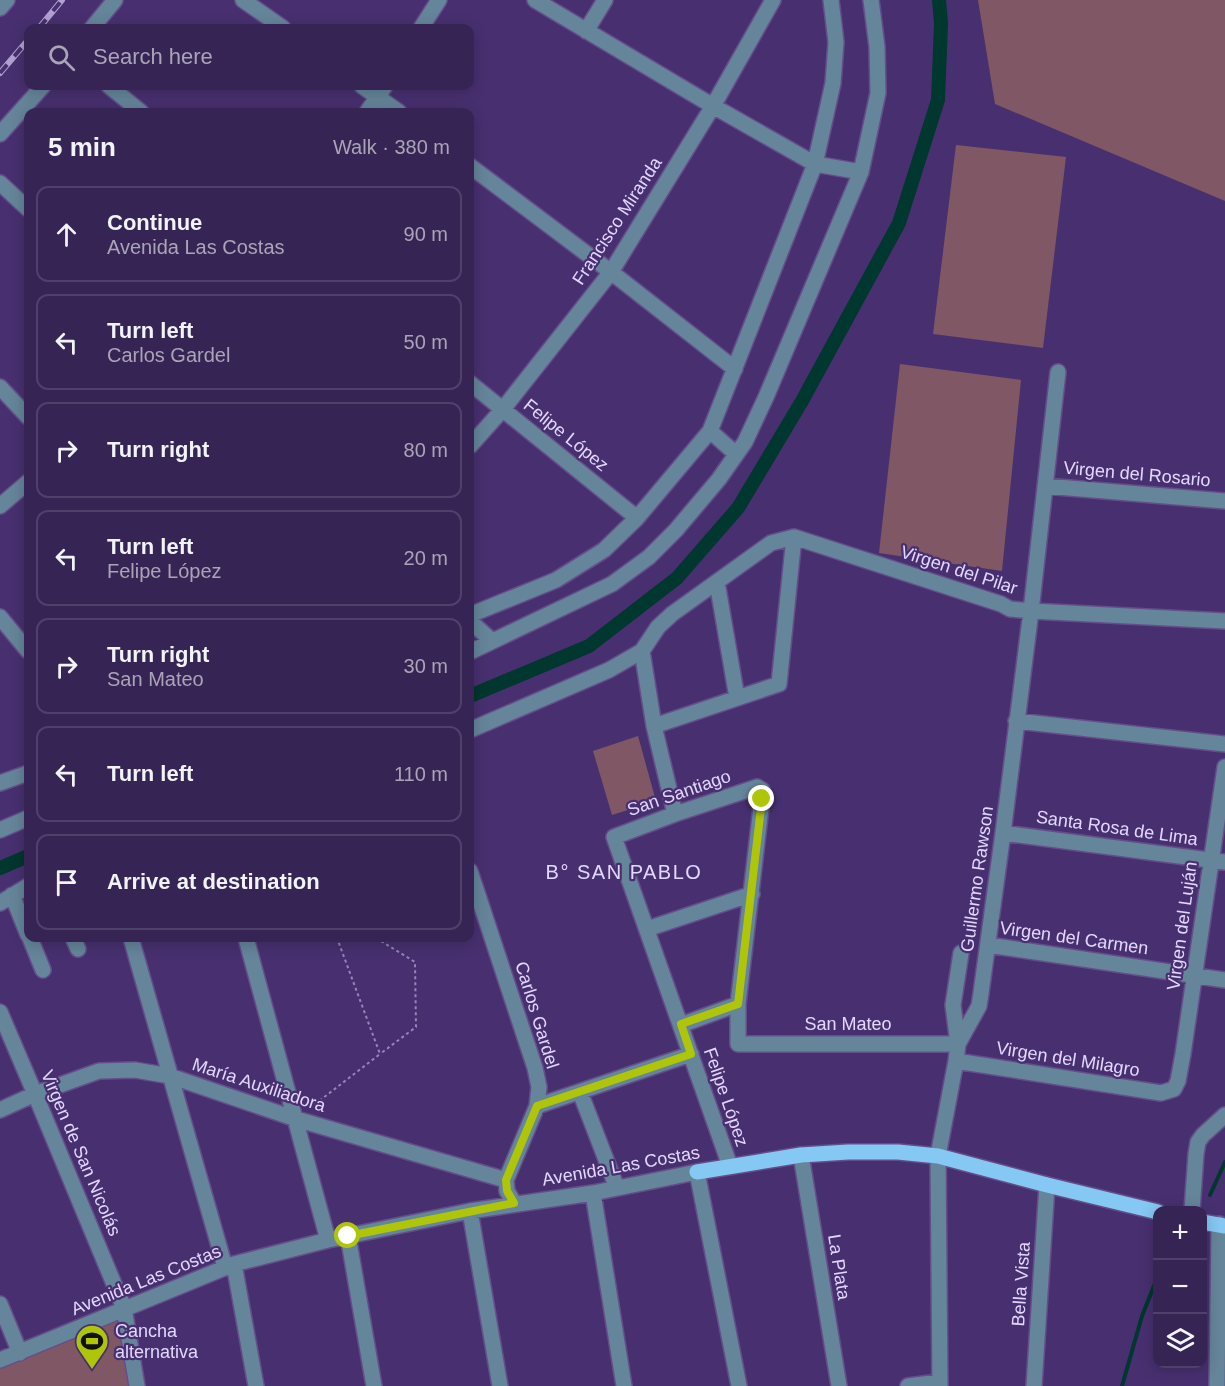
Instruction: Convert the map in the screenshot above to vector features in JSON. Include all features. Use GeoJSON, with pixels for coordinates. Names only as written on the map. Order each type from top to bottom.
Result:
{"type":"FeatureCollection","features":[{"type":"Feature","properties":{"kind":"main road","name":"Avenida Las Costas"},"geometry":{"type":"LineString","coordinates":[[697,1172],[801,1155],[898,1152],[938,1156],[1153,1211]]}},
{"type":"Feature","properties":{"kind":"main road"},"geometry":{"type":"LineString","coordinates":[[1207,1223],[1222,1225]]}},
{"type":"Feature","properties":{"kind":"street"},"geometry":{"type":"LineString","coordinates":[[0,8],[7,0]]}},
{"type":"Feature","properties":{"kind":"street"},"geometry":{"type":"LineString","coordinates":[[95,24],[115,0]]}},
{"type":"Feature","properties":{"kind":"street"},"geometry":{"type":"LineString","coordinates":[[243,0],[277,24]]}},
{"type":"Feature","properties":{"kind":"street"},"geometry":{"type":"LineString","coordinates":[[424,24],[439,0]]}},
{"type":"Feature","properties":{"kind":"street"},"geometry":{"type":"LineString","coordinates":[[535,0],[815,164],[861,172]]}},
{"type":"Feature","properties":{"kind":"street"},"geometry":{"type":"LineString","coordinates":[[586,31],[605,0]]}},
{"type":"Feature","properties":{"kind":"street","name":"Francisco Miranda"},"geometry":{"type":"LineString","coordinates":[[474,442],[503,409],[611,272],[713,106],[773,0]]}},
{"type":"Feature","properties":{"kind":"street"},"geometry":{"type":"LineString","coordinates":[[474,613],[556,580],[604,550],[637,518],[710,431],[815,164],[833,83],[836,42],[831,0]]}},
{"type":"Feature","properties":{"kind":"street"},"geometry":{"type":"LineString","coordinates":[[474,650],[612,584],[649,557],[676,530],[719,479],[745,442],[861,172],[878,93],[878,47],[871,0]]}},
{"type":"Feature","properties":{"kind":"street"},"geometry":{"type":"LineString","coordinates":[[0,134],[39,90]]}},
{"type":"Feature","properties":{"kind":"street"},"geometry":{"type":"LineString","coordinates":[[114,90],[136,108]]}},
{"type":"Feature","properties":{"kind":"street"},"geometry":{"type":"LineString","coordinates":[[370,108],[382,91],[396,108]]}},
{"type":"Feature","properties":{"kind":"street"},"geometry":{"type":"LineString","coordinates":[[474,169],[735,369]]}},
{"type":"Feature","properties":{"kind":"street"},"geometry":{"type":"LineString","coordinates":[[0,183],[24,205]]}},
{"type":"Feature","properties":{"kind":"street","name":"Guillermo Rawson"},"geometry":{"type":"LineString","coordinates":[[940,1384],[938,1156],[958,1044],[979,1006],[1031,611],[1058,372]]}},
{"type":"Feature","properties":{"kind":"street","name":"Felipe López"},"geometry":{"type":"LineString","coordinates":[[474,385],[637,518]]}},
{"type":"Feature","properties":{"kind":"street"},"geometry":{"type":"LineString","coordinates":[[0,387],[24,413]]}},
{"type":"Feature","properties":{"kind":"street"},"geometry":{"type":"LineString","coordinates":[[710,431],[736,454]]}},
{"type":"Feature","properties":{"kind":"street"},"geometry":{"type":"LineString","coordinates":[[0,506],[24,485]]}},
{"type":"Feature","properties":{"kind":"street","name":"Virgen del Rosario"},"geometry":{"type":"LineString","coordinates":[[1045,486],[1225,501]]}},
{"type":"Feature","properties":{"kind":"street"},"geometry":{"type":"LineString","coordinates":[[474,728],[609,670],[642,651],[658,627],[672,614],[771,543],[794,537],[779,684],[654,726]]}},
{"type":"Feature","properties":{"kind":"street","name":"Virgen del Pilar"},"geometry":{"type":"LineString","coordinates":[[794,537],[990,600],[1010,609],[1225,621]]}},
{"type":"Feature","properties":{"kind":"street"},"geometry":{"type":"LineString","coordinates":[[717,582],[737,698]]}},
{"type":"Feature","properties":{"kind":"street"},"geometry":{"type":"LineString","coordinates":[[0,617],[24,646]]}},
{"type":"Feature","properties":{"kind":"street"},"geometry":{"type":"LineString","coordinates":[[474,625],[492,641]]}},
{"type":"Feature","properties":{"kind":"street"},"geometry":{"type":"LineString","coordinates":[[642,651],[654,726],[675,814]]}},
{"type":"Feature","properties":{"kind":"street"},"geometry":{"type":"LineString","coordinates":[[1016,721],[1225,744]]}},
{"type":"Feature","properties":{"kind":"street","name":"Virgen del Luján"},"geometry":{"type":"LineString","coordinates":[[1174,1089],[1178,1081],[1195,975],[1218,861],[1225,766]]}},
{"type":"Feature","properties":{"kind":"street"},"geometry":{"type":"LineString","coordinates":[[0,783],[24,774]]}},
{"type":"Feature","properties":{"kind":"street","name":"San Santiago"},"geometry":{"type":"LineString","coordinates":[[614,837],[757,787],[762,790],[762,799],[752,894]]}},
{"type":"Feature","properties":{"kind":"street"},"geometry":{"type":"LineString","coordinates":[[0,830],[24,820]]}},
{"type":"Feature","properties":{"kind":"street","name":"Santa Rosa de Lima"},"geometry":{"type":"LineString","coordinates":[[1003,833],[1218,861]]}},
{"type":"Feature","properties":{"kind":"street","name":"Felipe López"},"geometry":{"type":"LineString","coordinates":[[614,837],[730,1166]]}},
{"type":"Feature","properties":{"kind":"street","name":"Carlos Gardel"},"geometry":{"type":"LineString","coordinates":[[474,883],[536,1068],[539,1087],[537,1106],[506,1180]]}},
{"type":"Feature","properties":{"kind":"street"},"geometry":{"type":"LineString","coordinates":[[24,888],[6,899],[24,928]]}},
{"type":"Feature","properties":{"kind":"street"},"geometry":{"type":"LineString","coordinates":[[647,929],[752,894],[738,1004],[681,1024]]}},
{"type":"Feature","properties":{"kind":"street"},"geometry":{"type":"LineString","coordinates":[[31,942],[43,970]]}},
{"type":"Feature","properties":{"kind":"street"},"geometry":{"type":"LineString","coordinates":[[131,942],[170,1076],[230,1266],[256,1386]]}},
{"type":"Feature","properties":{"kind":"street"},"geometry":{"type":"LineString","coordinates":[[247,942],[328,1240]]}},
{"type":"Feature","properties":{"kind":"street","name":"Virgen del Carmen"},"geometry":{"type":"LineString","coordinates":[[987,945],[1225,980]]}},
{"type":"Feature","properties":{"kind":"street"},"geometry":{"type":"LineString","coordinates":[[958,1044],[953,1005],[961,953]]}},
{"type":"Feature","properties":{"kind":"street","name":"San Mateo"},"geometry":{"type":"LineString","coordinates":[[738,1004],[738,1044],[958,1044]]}},
{"type":"Feature","properties":{"kind":"street","name":"Virgen de San Nicolás"},"geometry":{"type":"LineString","coordinates":[[0,1012],[124,1308],[137,1386]]}},
{"type":"Feature","properties":{"kind":"street"},"geometry":{"type":"LineString","coordinates":[[537,1106],[691,1054]]}},
{"type":"Feature","properties":{"kind":"street","name":"Virgen del Milagro"},"geometry":{"type":"LineString","coordinates":[[956,1061],[1161,1093],[1174,1089]]}},
{"type":"Feature","properties":{"kind":"street","name":"María Auxiliadora"},"geometry":{"type":"LineString","coordinates":[[0,1110],[99,1071],[135,1070],[170,1076],[296,1119],[506,1180]]}},
{"type":"Feature","properties":{"kind":"street"},"geometry":{"type":"LineString","coordinates":[[580,1092],[617,1188]]}},
{"type":"Feature","properties":{"kind":"street"},"geometry":{"type":"LineString","coordinates":[[1192,1206],[1198,1142],[1225,1115]]}},
{"type":"Feature","properties":{"kind":"street","name":"La Plata"},"geometry":{"type":"LineString","coordinates":[[801,1155],[838,1386]]}},
{"type":"Feature","properties":{"kind":"street"},"geometry":{"type":"LineString","coordinates":[[697,1172],[739,1386]]}},
{"type":"Feature","properties":{"kind":"street","name":"Avenida Las Costas"},"geometry":{"type":"LineString","coordinates":[[0,1360],[230,1266],[328,1240],[470,1211],[592,1193],[697,1172]]}},
{"type":"Feature","properties":{"kind":"street"},"geometry":{"type":"LineString","coordinates":[[506,1180],[507,1191],[514,1203]]}},
{"type":"Feature","properties":{"kind":"street","name":"Bella Vista"},"geometry":{"type":"LineString","coordinates":[[1034,1386],[1047,1185]]}},
{"type":"Feature","properties":{"kind":"street"},"geometry":{"type":"LineString","coordinates":[[592,1193],[624,1386]]}},
{"type":"Feature","properties":{"kind":"street"},"geometry":{"type":"LineString","coordinates":[[470,1211],[500,1386]]}},
{"type":"Feature","properties":{"kind":"street"},"geometry":{"type":"LineString","coordinates":[[1217,1386],[1222,1225]]}},
{"type":"Feature","properties":{"kind":"street"},"geometry":{"type":"LineString","coordinates":[[348,1236],[374,1386]]}},
{"type":"Feature","properties":{"kind":"street"},"geometry":{"type":"LineString","coordinates":[[0,1304],[20,1353]]}},
{"type":"Feature","properties":{"kind":"street"},"geometry":{"type":"LineString","coordinates":[[908,1386],[940,1384]]}},
{"type":"Feature","properties":{"kind":"path"},"geometry":{"type":"LineString","coordinates":[[338,942],[380,1054]]}},
{"type":"Feature","properties":{"kind":"path"},"geometry":{"type":"LineString","coordinates":[[296,1119],[416,1027],[415,962],[382,942]]}},
{"type":"Feature","properties":{"kind":"shaded area"},"geometry":{"type":"Polygon","coordinates":[[[978,0],[1225,0],[1225,201],[995,104],[978,0]]]}},
{"type":"Feature","properties":{"kind":"shaded area"},"geometry":{"type":"Polygon","coordinates":[[[956,145],[1066,157],[1043,348],[933,334],[956,145]]]}},
{"type":"Feature","properties":{"kind":"shaded area"},"geometry":{"type":"Polygon","coordinates":[[[900,364],[1021,380],[1002,571],[879,553],[900,364]]]}},
{"type":"Feature","properties":{"kind":"shaded area"},"geometry":{"type":"Polygon","coordinates":[[[638,736],[656,801],[612,815],[593,751],[638,736]]]}},
{"type":"Feature","properties":{"kind":"shaded area","name":"Cancha alternativa"},"geometry":{"type":"Polygon","coordinates":[[[124,1308],[137,1386],[0,1386],[0,1360],[124,1308]]]}},
{"type":"Feature","properties":{"kind":"waterway"},"geometry":{"type":"LineString","coordinates":[[474,694],[589,646],[677,578],[738,508],[802,401],[899,223],[938,100],[941,23],[939,0]]}},
{"type":"Feature","properties":{"kind":"waterway"},"geometry":{"type":"LineString","coordinates":[[0,868],[24,858]]}},
{"type":"Feature","properties":{"kind":"waterway"},"geometry":{"type":"LineString","coordinates":[[1210,1195],[1225,1162]]}},
{"type":"Feature","properties":{"kind":"waterway"},"geometry":{"type":"LineString","coordinates":[[1122,1386],[1142,1316],[1153,1288]]}},
{"type":"Feature","properties":{"kind":"railway"},"geometry":{"type":"LineString","coordinates":[[42,24],[62,0]]}},
{"type":"Feature","properties":{"kind":"railway"},"geometry":{"type":"LineString","coordinates":[[0,73],[24,45]]}},
{"type":"Feature","properties":{"kind":"place","name":"Cancha alternativa"},"geometry":{"type":"Point","coordinates":[92,1370]}},
{"type":"Feature","properties":{"kind":"district","name":"B° SAN PABLO"},"geometry":{"type":"Point","coordinates":[624,872]}},
{"type":"Feature","properties":{"kind":"route"},"geometry":{"type":"LineString","coordinates":[[348,1236],[514,1203],[507,1191],[506,1180],[537,1106],[691,1054],[681,1024],[738,1004],[762,799]]}}]}
